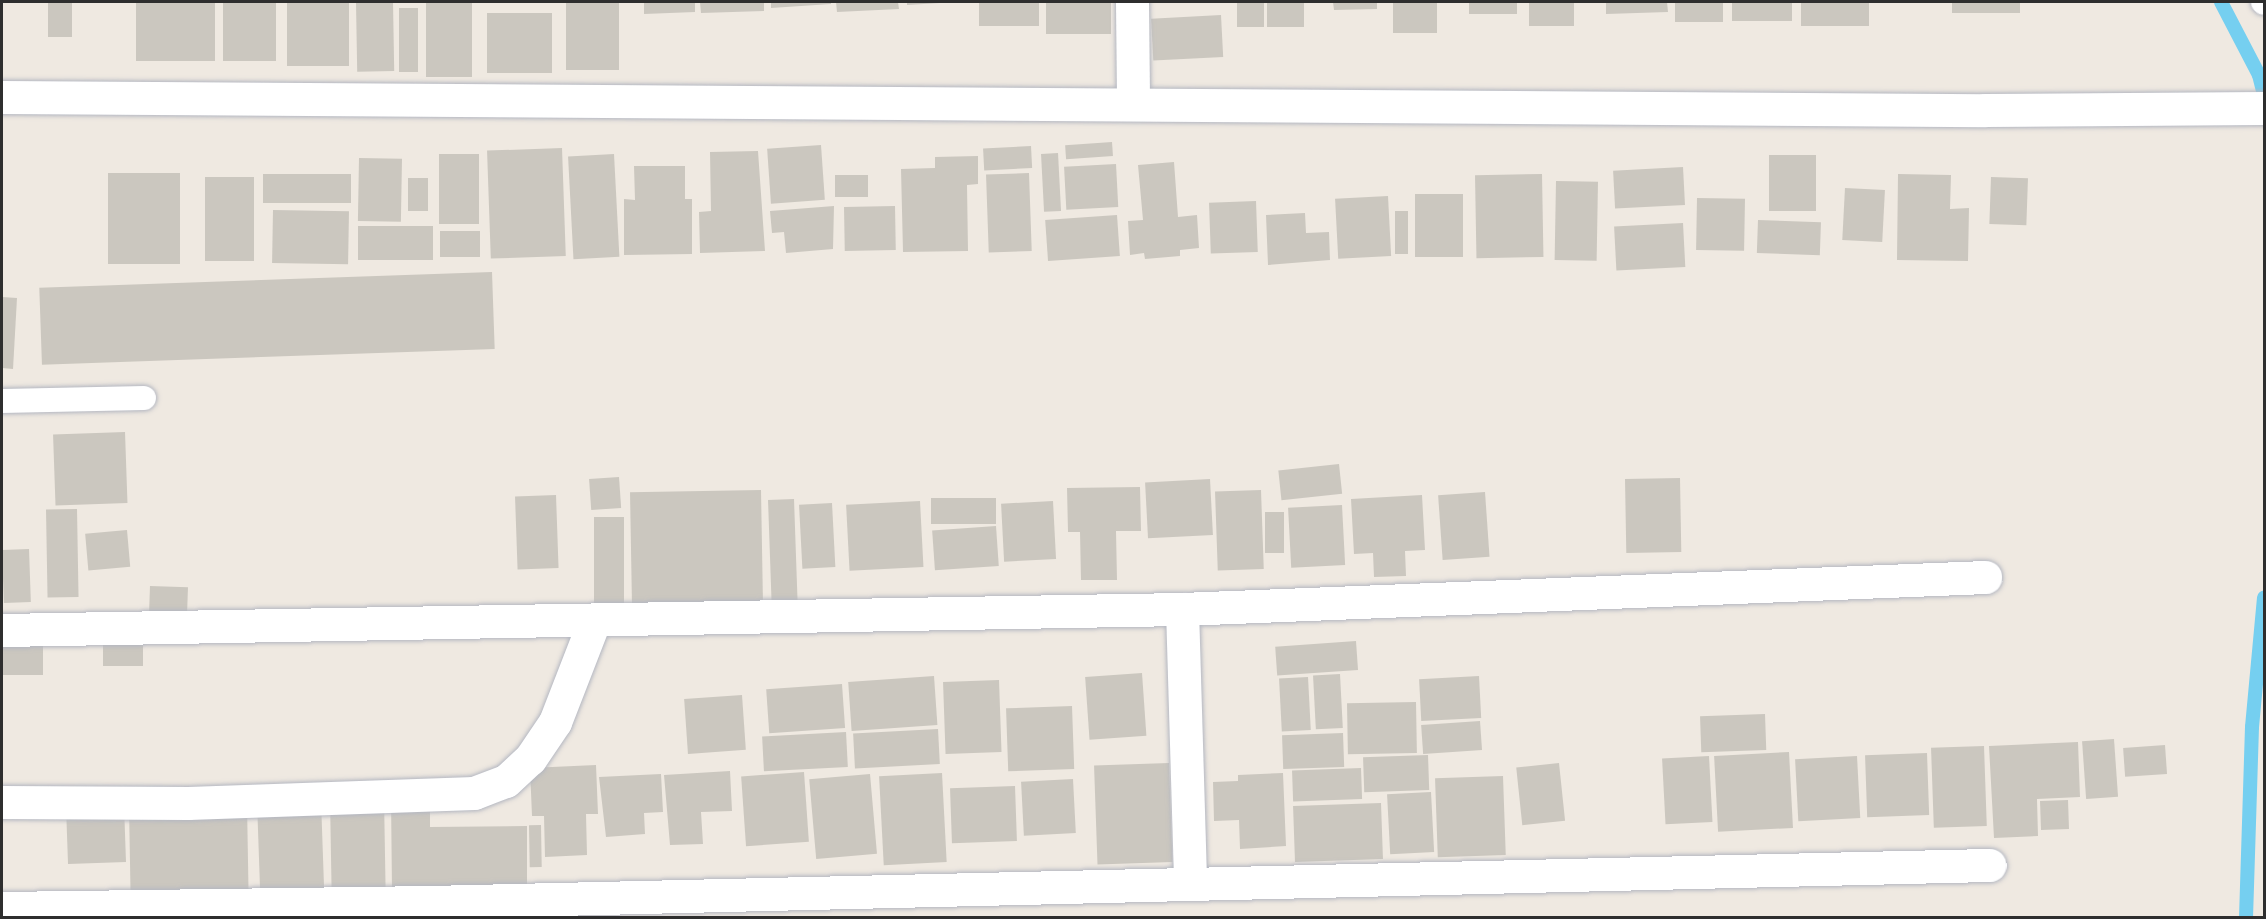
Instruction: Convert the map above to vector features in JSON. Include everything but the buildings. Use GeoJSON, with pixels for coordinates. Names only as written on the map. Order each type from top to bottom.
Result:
{"type":"FeatureCollection","features":[{"type":"Feature","properties":{"kind":"street"},"geometry":{"type":"LineString","coordinates":[[1132,2],[1133,103]]}},
{"type":"Feature","properties":{"kind":"street"},"geometry":{"type":"LineString","coordinates":[[2,98],[2265,108]]}},
{"type":"Feature","properties":{"kind":"street"},"geometry":{"type":"LineString","coordinates":[[2,630],[1182,609],[1985,577]]}},
{"type":"Feature","properties":{"kind":"street"},"geometry":{"type":"LineString","coordinates":[[1182,609],[1190,882]]}},
{"type":"Feature","properties":{"kind":"street"},"geometry":{"type":"LineString","coordinates":[[2,802],[188,803],[474,793],[506,781],[530,759],[555,722],[595,619]]}},
{"type":"Feature","properties":{"kind":"street"},"geometry":{"type":"LineString","coordinates":[[2,908],[853,893],[1190,882],[1990,865]]}},
{"type":"Feature","properties":{"kind":"lane"},"geometry":{"type":"LineString","coordinates":[[2,401],[144,398]]}},
{"type":"Feature","properties":{"kind":"waterway"},"geometry":{"type":"LineString","coordinates":[[2221,2],[2259,75],[2264,95]]}},
{"type":"Feature","properties":{"kind":"waterway"},"geometry":{"type":"LineString","coordinates":[[2246,918],[2252,727],[2264,598]]}}]}
